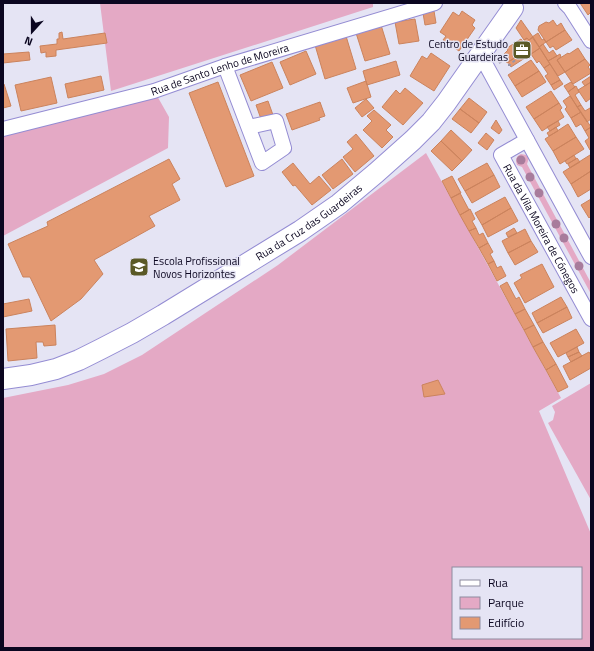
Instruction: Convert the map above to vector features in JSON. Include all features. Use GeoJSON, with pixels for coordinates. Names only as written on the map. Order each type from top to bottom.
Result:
{"type":"FeatureCollection","features":[{"type":"Feature","properties":{"kind":"main road","name":"Rua da Cruz das Guardeiras"},"geometry":{"type":"LineString","coordinates":[[3,379],[31,375],[56,369],[101,349],[169,311],[319,218],[359,188],[431,122],[480,54],[512,5]]}},
{"type":"Feature","properties":{"kind":"street","name":"Rua de Santo Lenho de Moreira"},"geometry":{"type":"LineString","coordinates":[[3,129],[154,91],[225,66],[435,3]]}},
{"type":"Feature","properties":{"kind":"street"},"geometry":{"type":"LineString","coordinates":[[565,3],[570,8],[591,41]]}},
{"type":"Feature","properties":{"kind":"street"},"geometry":{"type":"LineString","coordinates":[[480,54],[591,257]]}},
{"type":"Feature","properties":{"kind":"street"},"geometry":{"type":"LineString","coordinates":[[225,66],[248,127]]}},
{"type":"Feature","properties":{"kind":"street","name":"Rua da Vila Moreira de Cónegos"},"geometry":{"type":"LineString","coordinates":[[527,140],[501,154],[591,319]]}},
{"type":"Feature","properties":{"kind":"path"},"geometry":{"type":"LineString","coordinates":[[508,65],[524,55]]}},
{"type":"Feature","properties":{"kind":"path"},"geometry":{"type":"LineString","coordinates":[[498,64],[504,60]]}},
{"type":"Feature","properties":{"kind":"green space"},"geometry":{"type":"Polygon","coordinates":[[[100,3],[373,3],[373,7],[111,91],[100,3]]]}},
{"type":"Feature","properties":{"kind":"green space"},"geometry":{"type":"Polygon","coordinates":[[[156,94],[169,117],[168,148],[3,236],[3,135],[156,94]]]}},
{"type":"Feature","properties":{"kind":"green space"},"geometry":{"type":"Polygon","coordinates":[[[426,153],[561,398],[539,411],[591,534],[591,648],[3,648],[3,398],[68,385],[104,374],[142,355],[278,265],[426,153]]]}},
{"type":"Feature","properties":{"kind":"green space"},"geometry":{"type":"Polygon","coordinates":[[[521,154],[526,155],[529,158],[527,164],[591,283],[591,294],[522,167],[517,165],[516,158],[521,154]]]}},
{"type":"Feature","properties":{"kind":"green space"},"geometry":{"type":"Polygon","coordinates":[[[591,383],[591,500],[548,423],[553,420],[555,412],[552,406],[591,383]]]}},
{"type":"Feature","properties":{"kind":"building"},"geometry":{"type":"Polygon","coordinates":[[[580,3],[591,3],[591,12],[588,15],[580,3]]]}},
{"type":"Feature","properties":{"kind":"building"},"geometry":{"type":"Polygon","coordinates":[[[434,11],[436,23],[425,25],[423,13],[434,11]]]}},
{"type":"Feature","properties":{"kind":"building"},"geometry":{"type":"Polygon","coordinates":[[[462,11],[475,20],[472,25],[475,28],[459,51],[443,40],[446,36],[440,32],[453,12],[459,16],[462,11]]]}},
{"type":"Feature","properties":{"kind":"building"},"geometry":{"type":"Polygon","coordinates":[[[415,19],[419,41],[399,44],[395,22],[415,19]]]}},
{"type":"Feature","properties":{"kind":"building"},"geometry":{"type":"Polygon","coordinates":[[[521,20],[533,37],[529,40],[527,38],[524,40],[516,28],[521,20]]]}},
{"type":"Feature","properties":{"kind":"building"},"geometry":{"type":"Polygon","coordinates":[[[553,20],[557,26],[561,23],[565,30],[546,42],[538,30],[539,26],[553,20]]]}},
{"type":"Feature","properties":{"kind":"building"},"geometry":{"type":"Polygon","coordinates":[[[381,25],[390,54],[365,61],[356,33],[381,25]]]}},
{"type":"Feature","properties":{"kind":"building"},"geometry":{"type":"Polygon","coordinates":[[[565,30],[572,40],[556,50],[553,46],[550,48],[546,42],[565,30]]]}},
{"type":"Feature","properties":{"kind":"building"},"geometry":{"type":"Polygon","coordinates":[[[62,32],[63,39],[105,33],[107,43],[56,50],[56,56],[46,57],[46,52],[41,53],[40,46],[57,44],[59,33],[62,32]]]}},
{"type":"Feature","properties":{"kind":"building"},"geometry":{"type":"Polygon","coordinates":[[[538,33],[542,40],[544,39],[546,42],[539,47],[532,37],[538,33]]]}},
{"type":"Feature","properties":{"kind":"building"},"geometry":{"type":"Polygon","coordinates":[[[346,36],[356,69],[325,79],[315,45],[346,36]]]}},
{"type":"Feature","properties":{"kind":"building","name":"Centro de Estudo Guardeiras"},"geometry":{"type":"Polygon","coordinates":[[[533,37],[540,48],[528,56],[525,51],[507,63],[503,57],[508,50],[507,48],[521,39],[524,43],[526,42],[524,40],[527,38],[529,40],[533,37]]]}},
{"type":"Feature","properties":{"kind":"building"},"geometry":{"type":"Polygon","coordinates":[[[543,44],[549,53],[553,50],[557,56],[548,61],[539,47],[543,44]]]}},
{"type":"Feature","properties":{"kind":"building"},"geometry":{"type":"Polygon","coordinates":[[[540,48],[550,64],[544,68],[539,61],[537,63],[531,54],[540,48]]]}},
{"type":"Feature","properties":{"kind":"building"},"geometry":{"type":"Polygon","coordinates":[[[578,48],[585,59],[565,72],[557,60],[578,48]]]}},
{"type":"Feature","properties":{"kind":"building"},"geometry":{"type":"Polygon","coordinates":[[[306,51],[316,74],[290,85],[280,62],[306,51]]]}},
{"type":"Feature","properties":{"kind":"building"},"geometry":{"type":"Polygon","coordinates":[[[525,51],[528,56],[511,67],[508,62],[525,51]]]}},
{"type":"Feature","properties":{"kind":"building"},"geometry":{"type":"Polygon","coordinates":[[[29,52],[30,60],[3,63],[3,54],[29,52]]]}},
{"type":"Feature","properties":{"kind":"building"},"geometry":{"type":"Polygon","coordinates":[[[431,53],[450,66],[434,91],[410,76],[422,56],[427,59],[431,53]]]}},
{"type":"Feature","properties":{"kind":"building"},"geometry":{"type":"Polygon","coordinates":[[[560,54],[561,57],[557,60],[565,72],[558,76],[548,61],[560,54]]]}},
{"type":"Feature","properties":{"kind":"building"},"geometry":{"type":"Polygon","coordinates":[[[585,59],[590,65],[588,67],[591,73],[573,84],[565,72],[585,59]]]}},
{"type":"Feature","properties":{"kind":"building"},"geometry":{"type":"Polygon","coordinates":[[[531,60],[539,71],[515,86],[508,75],[531,60]]]}},
{"type":"Feature","properties":{"kind":"building"},"geometry":{"type":"Polygon","coordinates":[[[396,61],[400,75],[367,85],[363,71],[396,61]]]}},
{"type":"Feature","properties":{"kind":"building"},"geometry":{"type":"Polygon","coordinates":[[[272,62],[283,88],[251,101],[240,75],[272,62]]]}},
{"type":"Feature","properties":{"kind":"building"},"geometry":{"type":"Polygon","coordinates":[[[550,64],[560,80],[551,85],[545,76],[548,74],[544,68],[550,64]]]}},
{"type":"Feature","properties":{"kind":"building"},"geometry":{"type":"Polygon","coordinates":[[[539,71],[546,82],[522,97],[515,86],[539,71]]]}},
{"type":"Feature","properties":{"kind":"building"},"geometry":{"type":"Polygon","coordinates":[[[101,76],[104,90],[68,98],[65,84],[101,76]]]}},
{"type":"Feature","properties":{"kind":"building"},"geometry":{"type":"Polygon","coordinates":[[[591,76],[591,82],[585,86],[582,82],[591,76]]]}},
{"type":"Feature","properties":{"kind":"building"},"geometry":{"type":"Polygon","coordinates":[[[51,77],[57,103],[21,111],[15,85],[51,77]]]}},
{"type":"Feature","properties":{"kind":"building"},"geometry":{"type":"Polygon","coordinates":[[[560,80],[563,84],[554,90],[551,85],[560,80]]]}},
{"type":"Feature","properties":{"kind":"building"},"geometry":{"type":"Polygon","coordinates":[[[366,81],[371,97],[353,103],[347,88],[366,81]]]}},
{"type":"Feature","properties":{"kind":"building"},"geometry":{"type":"Polygon","coordinates":[[[218,82],[254,176],[226,187],[189,93],[218,82]]]}},
{"type":"Feature","properties":{"kind":"building"},"geometry":{"type":"Polygon","coordinates":[[[571,82],[575,87],[568,92],[564,86],[571,82]]]}},
{"type":"Feature","properties":{"kind":"building"},"geometry":{"type":"Polygon","coordinates":[[[591,82],[591,98],[586,102],[578,90],[591,82]]]}},
{"type":"Feature","properties":{"kind":"building"},"geometry":{"type":"Polygon","coordinates":[[[3,84],[11,106],[3,108],[3,84]]]}},
{"type":"Feature","properties":{"kind":"building"},"geometry":{"type":"Polygon","coordinates":[[[576,86],[579,92],[575,95],[581,105],[577,107],[568,92],[576,86]]]}},
{"type":"Feature","properties":{"kind":"building"},"geometry":{"type":"Polygon","coordinates":[[[405,88],[423,103],[403,125],[382,107],[396,90],[400,94],[405,88]]]}},
{"type":"Feature","properties":{"kind":"building"},"geometry":{"type":"Polygon","coordinates":[[[551,91],[559,103],[534,119],[526,107],[551,91]]]}},
{"type":"Feature","properties":{"kind":"building"},"geometry":{"type":"Polygon","coordinates":[[[570,96],[581,112],[571,118],[565,109],[567,107],[563,101],[570,96]]]}},
{"type":"Feature","properties":{"kind":"building"},"geometry":{"type":"Polygon","coordinates":[[[469,98],[487,112],[479,123],[460,109],[469,98]]]}},
{"type":"Feature","properties":{"kind":"building"},"geometry":{"type":"Polygon","coordinates":[[[366,99],[374,108],[362,117],[355,108],[366,99]]]}},
{"type":"Feature","properties":{"kind":"building"},"geometry":{"type":"Polygon","coordinates":[[[268,101],[273,115],[261,119],[256,105],[268,101]]]}},
{"type":"Feature","properties":{"kind":"building"},"geometry":{"type":"Polygon","coordinates":[[[320,102],[325,116],[319,118],[320,120],[292,130],[286,114],[320,102]]]}},
{"type":"Feature","properties":{"kind":"building"},"geometry":{"type":"Polygon","coordinates":[[[559,103],[562,108],[560,110],[564,117],[542,131],[534,119],[559,103]]]}},
{"type":"Feature","properties":{"kind":"building"},"geometry":{"type":"Polygon","coordinates":[[[581,105],[585,111],[590,108],[591,110],[591,119],[587,122],[577,107],[581,105]]]}},
{"type":"Feature","properties":{"kind":"building"},"geometry":{"type":"Polygon","coordinates":[[[460,109],[479,123],[471,133],[452,119],[460,109]]]}},
{"type":"Feature","properties":{"kind":"building"},"geometry":{"type":"Polygon","coordinates":[[[374,110],[391,125],[386,130],[393,137],[382,148],[363,130],[372,121],[367,116],[374,110]]]}},
{"type":"Feature","properties":{"kind":"building"},"geometry":{"type":"Polygon","coordinates":[[[581,112],[591,127],[585,131],[581,124],[576,127],[571,118],[581,112]]]}},
{"type":"Feature","properties":{"kind":"building"},"geometry":{"type":"Polygon","coordinates":[[[496,120],[502,130],[499,134],[491,128],[496,120]]]}},
{"type":"Feature","properties":{"kind":"building"},"geometry":{"type":"Polygon","coordinates":[[[558,121],[560,125],[550,131],[547,127],[558,121]]]}},
{"type":"Feature","properties":{"kind":"building"},"geometry":{"type":"Polygon","coordinates":[[[568,124],[576,137],[553,151],[545,139],[568,124]]]}},
{"type":"Feature","properties":{"kind":"building"},"geometry":{"type":"Polygon","coordinates":[[[556,127],[558,131],[549,136],[547,133],[556,127]]]}},
{"type":"Feature","properties":{"kind":"building"},"geometry":{"type":"Polygon","coordinates":[[[591,127],[590,150],[585,141],[589,138],[585,131],[591,127]]]}},
{"type":"Feature","properties":{"kind":"building"},"geometry":{"type":"Polygon","coordinates":[[[451,130],[472,150],[462,161],[441,141],[451,130]]]}},
{"type":"Feature","properties":{"kind":"building"},"geometry":{"type":"Polygon","coordinates":[[[486,133],[494,140],[487,150],[478,143],[486,133]]]}},
{"type":"Feature","properties":{"kind":"building"},"geometry":{"type":"Polygon","coordinates":[[[356,134],[374,156],[355,172],[343,157],[353,149],[347,142],[356,134]]]}},
{"type":"Feature","properties":{"kind":"building"},"geometry":{"type":"Polygon","coordinates":[[[576,137],[584,149],[560,164],[553,151],[576,137]]]}},
{"type":"Feature","properties":{"kind":"building"},"geometry":{"type":"Polygon","coordinates":[[[441,141],[462,161],[452,171],[431,151],[441,141]]]}},
{"type":"Feature","properties":{"kind":"building"},"geometry":{"type":"Polygon","coordinates":[[[574,155],[576,159],[567,164],[565,161],[574,155]]]}},
{"type":"Feature","properties":{"kind":"building"},"geometry":{"type":"Polygon","coordinates":[[[590,155],[591,171],[571,184],[563,172],[590,155]]]}},
{"type":"Feature","properties":{"kind":"building"},"geometry":{"type":"Polygon","coordinates":[[[577,158],[580,162],[570,168],[568,164],[577,158]]]}},
{"type":"Feature","properties":{"kind":"building"},"geometry":{"type":"Polygon","coordinates":[[[169,159],[180,179],[172,184],[180,200],[149,216],[155,226],[94,260],[103,274],[81,299],[51,321],[30,277],[23,277],[8,244],[48,226],[47,222],[169,159]]]}},
{"type":"Feature","properties":{"kind":"building"},"geometry":{"type":"Polygon","coordinates":[[[342,159],[353,174],[333,189],[322,175],[342,159]]]}},
{"type":"Feature","properties":{"kind":"building"},"geometry":{"type":"Polygon","coordinates":[[[293,163],[310,184],[319,176],[331,190],[312,205],[295,185],[293,186],[282,172],[293,163]]]}},
{"type":"Feature","properties":{"kind":"building"},"geometry":{"type":"Polygon","coordinates":[[[487,163],[494,175],[465,191],[458,179],[487,163]]]}},
{"type":"Feature","properties":{"kind":"building"},"geometry":{"type":"Polygon","coordinates":[[[591,171],[591,189],[578,197],[571,184],[591,171]]]}},
{"type":"Feature","properties":{"kind":"building"},"geometry":{"type":"Polygon","coordinates":[[[494,175],[500,187],[472,203],[465,191],[494,175]]]}},
{"type":"Feature","properties":{"kind":"building"},"geometry":{"type":"Polygon","coordinates":[[[452,176],[461,193],[451,198],[442,181],[452,176]]]}},
{"type":"Feature","properties":{"kind":"building"},"geometry":{"type":"Polygon","coordinates":[[[460,193],[469,210],[460,215],[451,198],[460,193]]]}},
{"type":"Feature","properties":{"kind":"building"},"geometry":{"type":"Polygon","coordinates":[[[505,197],[511,208],[482,225],[475,213],[505,197]]]}},
{"type":"Feature","properties":{"kind":"building"},"geometry":{"type":"Polygon","coordinates":[[[591,199],[591,216],[589,218],[581,205],[591,199]]]}},
{"type":"Feature","properties":{"kind":"building"},"geometry":{"type":"Polygon","coordinates":[[[511,208],[518,221],[488,237],[482,225],[511,208]]]}},
{"type":"Feature","properties":{"kind":"building"},"geometry":{"type":"Polygon","coordinates":[[[470,209],[475,219],[472,221],[476,228],[469,231],[460,215],[470,209]]]}},
{"type":"Feature","properties":{"kind":"building"},"geometry":{"type":"Polygon","coordinates":[[[476,228],[479,235],[483,233],[488,243],[479,248],[469,231],[476,228]]]}},
{"type":"Feature","properties":{"kind":"building"},"geometry":{"type":"Polygon","coordinates":[[[514,228],[517,233],[508,237],[506,233],[514,228]]]}},
{"type":"Feature","properties":{"kind":"building"},"geometry":{"type":"Polygon","coordinates":[[[525,229],[531,241],[508,253],[502,241],[525,229]]]}},
{"type":"Feature","properties":{"kind":"building"},"geometry":{"type":"Polygon","coordinates":[[[531,241],[538,252],[515,265],[508,253],[531,241]]]}},
{"type":"Feature","properties":{"kind":"building"},"geometry":{"type":"Polygon","coordinates":[[[488,243],[493,252],[490,254],[494,261],[488,264],[479,248],[488,243]]]}},
{"type":"Feature","properties":{"kind":"building"},"geometry":{"type":"Polygon","coordinates":[[[494,261],[497,268],[501,266],[506,276],[497,281],[488,264],[494,261]]]}},
{"type":"Feature","properties":{"kind":"building"},"geometry":{"type":"Polygon","coordinates":[[[542,264],[554,287],[525,303],[514,283],[522,278],[520,275],[542,264]]]}},
{"type":"Feature","properties":{"kind":"building"},"geometry":{"type":"Polygon","coordinates":[[[507,282],[516,299],[519,297],[525,309],[515,314],[500,286],[507,282]]]}},
{"type":"Feature","properties":{"kind":"building"},"geometry":{"type":"Polygon","coordinates":[[[561,297],[567,307],[537,323],[532,313],[561,297]]]}},
{"type":"Feature","properties":{"kind":"building"},"geometry":{"type":"Polygon","coordinates":[[[29,299],[32,311],[3,317],[3,304],[29,299]]]}},
{"type":"Feature","properties":{"kind":"building"},"geometry":{"type":"Polygon","coordinates":[[[567,307],[572,318],[543,333],[537,323],[567,307]]]}},
{"type":"Feature","properties":{"kind":"building"},"geometry":{"type":"Polygon","coordinates":[[[525,309],[534,325],[524,330],[515,314],[525,309]]]}},
{"type":"Feature","properties":{"kind":"building"},"geometry":{"type":"Polygon","coordinates":[[[55,325],[56,345],[44,346],[43,342],[36,342],[37,358],[8,361],[6,329],[55,325]]]}},
{"type":"Feature","properties":{"kind":"building"},"geometry":{"type":"Polygon","coordinates":[[[534,325],[543,342],[533,347],[524,330],[534,325]]]}},
{"type":"Feature","properties":{"kind":"building"},"geometry":{"type":"Polygon","coordinates":[[[576,329],[584,343],[558,357],[550,343],[576,329]]]}},
{"type":"Feature","properties":{"kind":"building"},"geometry":{"type":"Polygon","coordinates":[[[543,342],[556,364],[546,370],[533,347],[543,342]]]}},
{"type":"Feature","properties":{"kind":"building"},"geometry":{"type":"Polygon","coordinates":[[[577,347],[579,352],[568,357],[566,353],[577,347]]]}},
{"type":"Feature","properties":{"kind":"building"},"geometry":{"type":"Polygon","coordinates":[[[579,352],[582,356],[571,362],[568,357],[579,352]]]}},
{"type":"Feature","properties":{"kind":"building"},"geometry":{"type":"Polygon","coordinates":[[[589,352],[591,355],[591,368],[570,380],[563,366],[589,352]]]}},
{"type":"Feature","properties":{"kind":"building"},"geometry":{"type":"Polygon","coordinates":[[[556,364],[568,387],[558,392],[546,370],[556,364]]]}},
{"type":"Feature","properties":{"kind":"building"},"geometry":{"type":"Polygon","coordinates":[[[438,380],[445,394],[424,397],[422,385],[438,380]]]}},
{"type":"Feature","properties":{"kind":"place","name":"Centro de Estudo Guardeiras"},"geometry":{"type":"Point","coordinates":[522,50]}},
{"type":"Feature","properties":{"kind":"place","name":"Escola Profissional Novos Horizontes"},"geometry":{"type":"Point","coordinates":[139,267]}}]}
